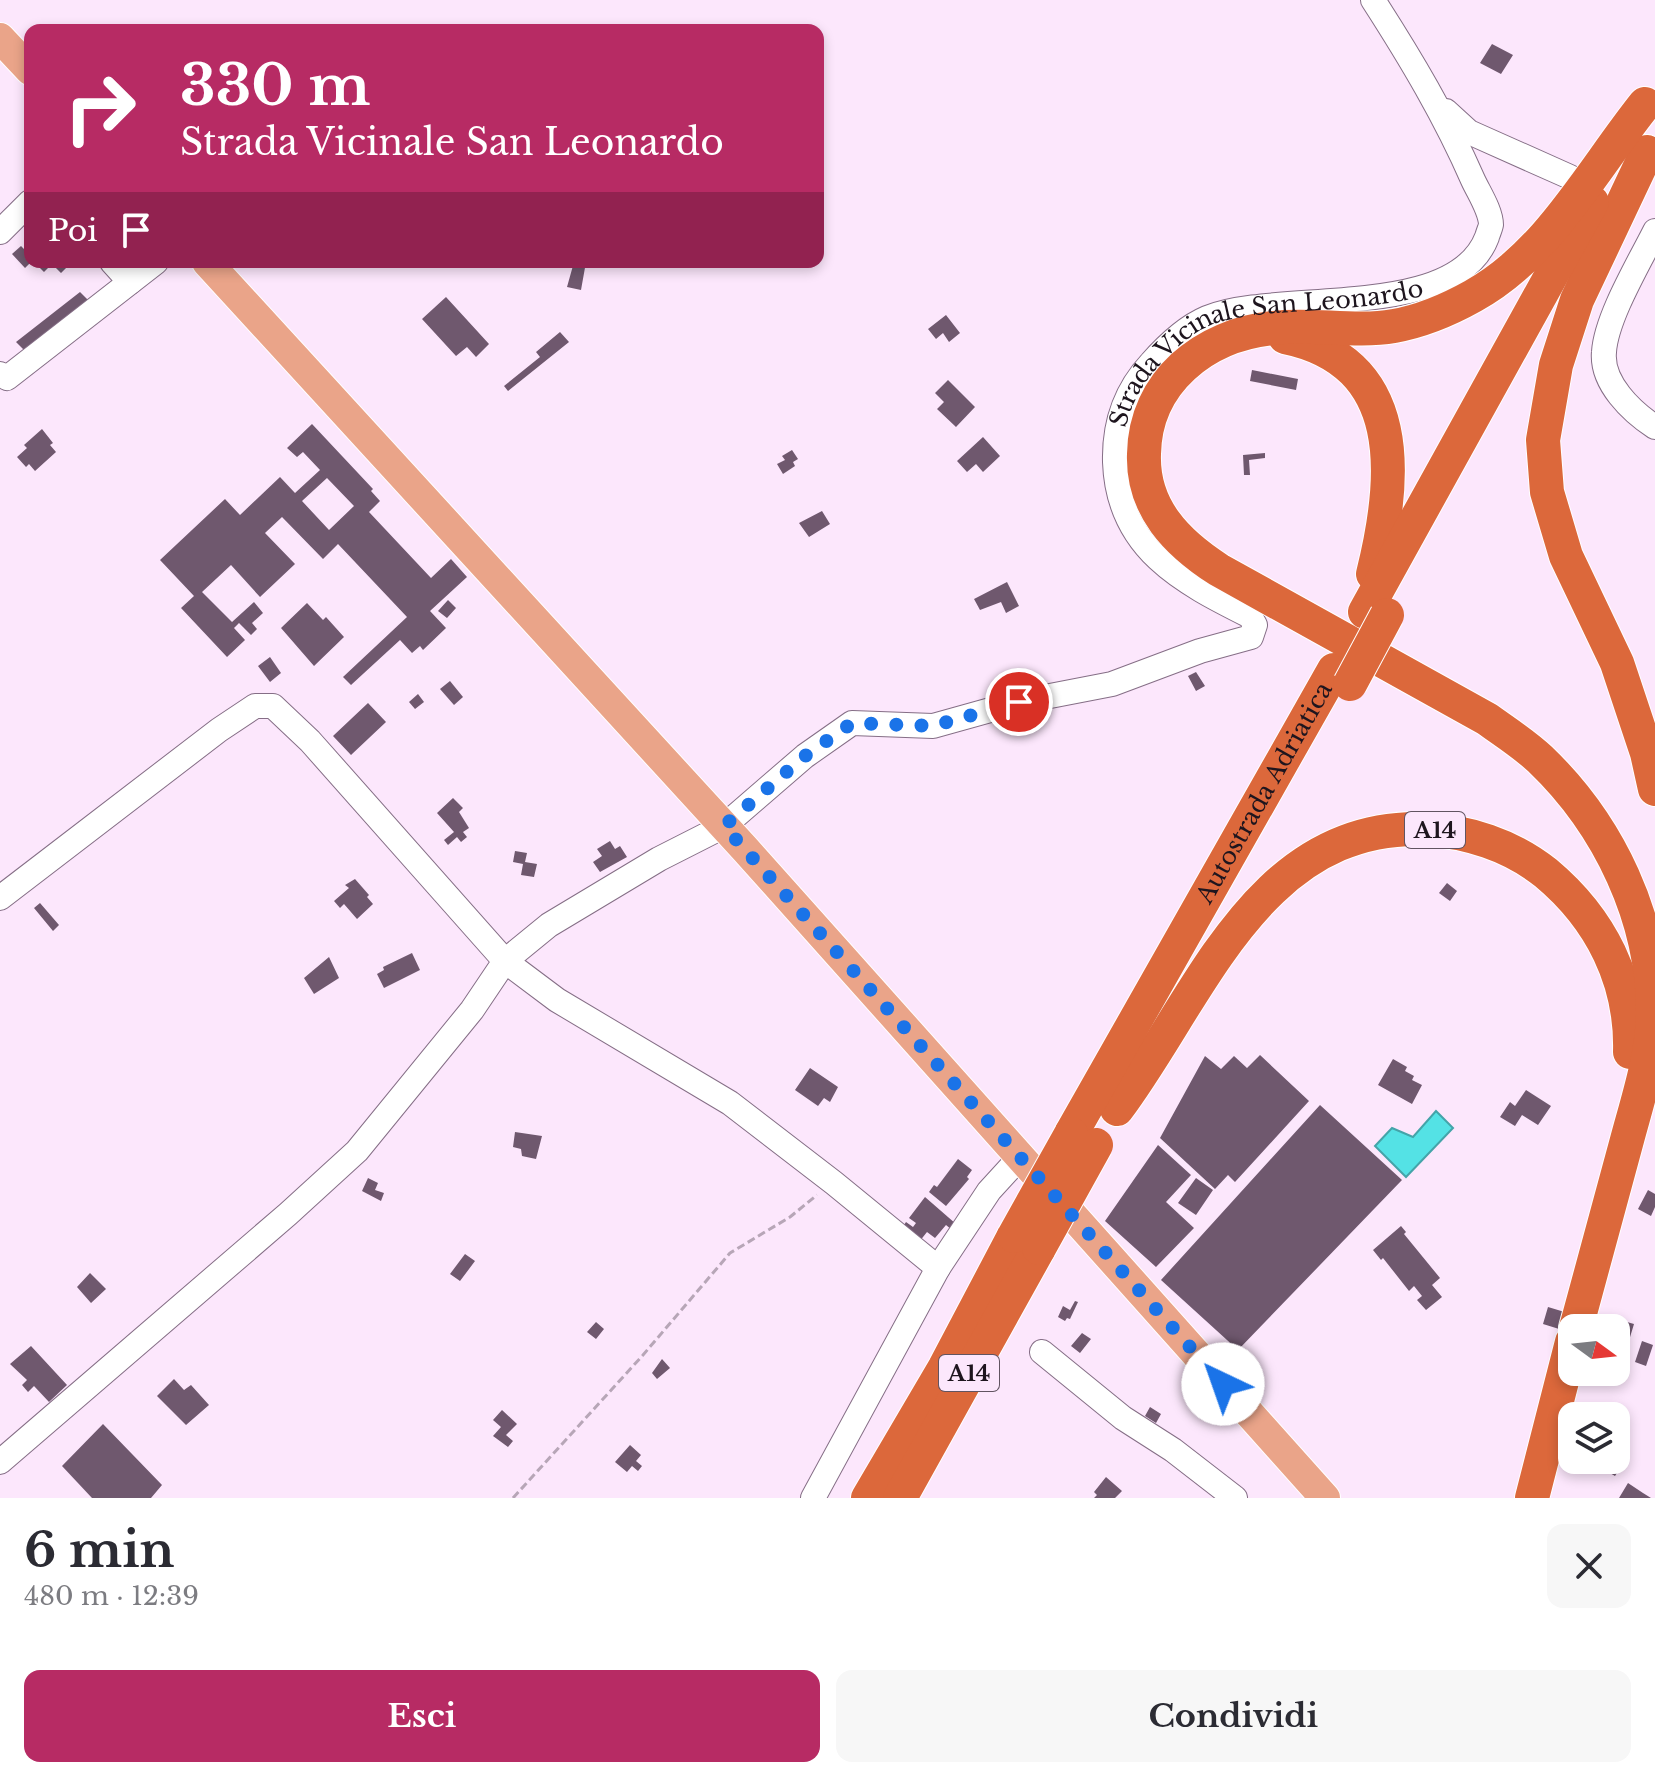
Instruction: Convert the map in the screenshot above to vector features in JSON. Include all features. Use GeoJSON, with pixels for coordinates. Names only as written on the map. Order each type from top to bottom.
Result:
{"type":"FeatureCollection","features":[{"type":"Feature","properties":{"kind":"highway"},"geometry":{"type":"LineString","coordinates":[[1618,1173],[1647,1060],[1652,994],[1641,925],[1629,890],[1615,858],[1584,808],[1539,758],[1487,719],[1207,563],[1174,536],[1155,506],[1145,476],[1143,458],[1148,419],[1156,400],[1168,382],[1198,353],[1213,344],[1272,328],[1392,327],[1419,320],[1475,295],[1504,275],[1557,222],[1650,95]]}},
{"type":"Feature","properties":{"kind":"highway","name":"Autostrada Adriatica"},"geometry":{"type":"LineString","coordinates":[[900,1498],[1026,1242],[1342,677],[1650,95]]}},
{"type":"Feature","properties":{"kind":"highway"},"geometry":{"type":"LineString","coordinates":[[1651,144],[1577,300],[1556,365],[1543,440],[1547,492],[1566,556],[1617,663],[1647,753],[1655,789]]}},
{"type":"Feature","properties":{"kind":"highway","name":"Autostrada Adriatica"},"geometry":{"type":"LineString","coordinates":[[1376,614],[1651,144]]}},
{"type":"Feature","properties":{"kind":"highway"},"geometry":{"type":"LineString","coordinates":[[1249,334],[1281,336],[1322,348],[1363,381],[1382,415],[1388,447],[1389,480],[1376,614]]}},
{"type":"Feature","properties":{"kind":"highway","name":"Autostrada Adriatica"},"geometry":{"type":"LineString","coordinates":[[1084,1139],[1117,1109],[1342,677]]}},
{"type":"Feature","properties":{"kind":"highway","name":"A14"},"geometry":{"type":"LineString","coordinates":[[1117,1109],[1142,1076],[1217,952],[1246,914],[1298,867],[1359,837],[1411,829],[1453,832],[1494,843],[1544,872],[1585,913],[1611,954],[1628,1003],[1630,1067],[1618,1173],[1580,1314]]}},
{"type":"Feature","properties":{"kind":"highway"},"geometry":{"type":"LineString","coordinates":[[1618,1173],[1655,1066]]}},
{"type":"Feature","properties":{"kind":"highway","name":"Autostrada Adriatica"},"geometry":{"type":"LineString","coordinates":[[868,1498],[945,1367],[1026,1242]]}},
{"type":"Feature","properties":{"kind":"highway"},"geometry":{"type":"LineString","coordinates":[[1530,1489],[1560,1386]]}},
{"type":"Feature","properties":{"kind":"main road"},"geometry":{"type":"LineString","coordinates":[[0,38],[24,64]]}},
{"type":"Feature","properties":{"kind":"main road"},"geometry":{"type":"LineString","coordinates":[[212,268],[724,826],[1325,1498]]}},
{"type":"Feature","properties":{"kind":"street","name":"Strada Vicinale San Leonardo"},"geometry":{"type":"LineString","coordinates":[[724,826],[805,756],[852,723],[933,726],[1019,702],[1112,684],[1200,651],[1251,637],[1255,625],[1250,616],[1194,588],[1175,574],[1141,540],[1126,516],[1116,482],[1115,445],[1119,417],[1130,391],[1145,369],[1163,349],[1204,319],[1252,307],[1399,294],[1438,281],[1468,263],[1486,241],[1491,225],[1438,104],[1373,0]]}},
{"type":"Feature","properties":{"kind":"street","name":"Strada Vicinale San Leonardo"},"geometry":{"type":"LineString","coordinates":[[1438,104],[1469,132],[1570,177]]}},
{"type":"Feature","properties":{"kind":"street"},"geometry":{"type":"LineString","coordinates":[[0,232],[24,208]]}},
{"type":"Feature","properties":{"kind":"street"},"geometry":{"type":"LineString","coordinates":[[1655,231],[1610,327],[1604,353],[1610,381],[1629,406],[1655,427]]}},
{"type":"Feature","properties":{"kind":"street"},"geometry":{"type":"LineString","coordinates":[[117,268],[130,282]]}},
{"type":"Feature","properties":{"kind":"street"},"geometry":{"type":"LineString","coordinates":[[2,381],[148,268]]}},
{"type":"Feature","properties":{"kind":"street"},"geometry":{"type":"LineString","coordinates":[[0,898],[219,730],[255,706],[273,706],[310,741],[505,961],[557,1000],[730,1103],[938,1268]]}},
{"type":"Feature","properties":{"kind":"street"},"geometry":{"type":"LineString","coordinates":[[0,1462],[357,1151],[472,1010],[505,961],[549,925],[659,859],[724,826]]}},
{"type":"Feature","properties":{"kind":"street"},"geometry":{"type":"LineString","coordinates":[[813,1498],[938,1268],[989,1191],[1021,1156]]}},
{"type":"Feature","properties":{"kind":"street"},"geometry":{"type":"LineString","coordinates":[[1042,1352],[1123,1418],[1173,1450],[1235,1498]]}},
{"type":"Feature","properties":{"kind":"path"},"geometry":{"type":"LineString","coordinates":[[513,1498],[643,1355],[730,1253],[790,1217],[834,1183]]}},
{"type":"Feature","properties":{"kind":"water"},"geometry":{"type":"Polygon","coordinates":[[[1436,1111],[1453,1128],[1406,1177],[1375,1146],[1392,1128],[1413,1137],[1436,1111]]]}},
{"type":"Feature","properties":{"kind":"building"},"geometry":{"type":"Polygon","coordinates":[[[1492,44],[1513,55],[1501,74],[1480,63],[1492,44]]]}},
{"type":"Feature","properties":{"kind":"building"},"geometry":{"type":"Polygon","coordinates":[[[21,246],[24,249],[24,267],[12,254],[21,246]]]}},
{"type":"Feature","properties":{"kind":"building"},"geometry":{"type":"Polygon","coordinates":[[[572,268],[585,268],[581,290],[567,287],[572,268]]]}},
{"type":"Feature","properties":{"kind":"building"},"geometry":{"type":"Polygon","coordinates":[[[80,292],[88,300],[24,350],[16,342],[80,292]]]}},
{"type":"Feature","properties":{"kind":"building"},"geometry":{"type":"Polygon","coordinates":[[[446,297],[489,344],[476,357],[467,347],[456,356],[422,319],[446,297]]]}},
{"type":"Feature","properties":{"kind":"building"},"geometry":{"type":"Polygon","coordinates":[[[946,315],[960,333],[949,342],[943,333],[936,339],[928,329],[946,315]]]}},
{"type":"Feature","properties":{"kind":"building"},"geometry":{"type":"Polygon","coordinates":[[[560,332],[569,342],[508,391],[504,386],[540,357],[536,352],[560,332]]]}},
{"type":"Feature","properties":{"kind":"building"},"geometry":{"type":"Polygon","coordinates":[[[1252,370],[1298,379],[1296,390],[1250,381],[1252,370]]]}},
{"type":"Feature","properties":{"kind":"building"},"geometry":{"type":"Polygon","coordinates":[[[948,380],[975,407],[956,427],[937,409],[944,402],[935,393],[948,380]]]}},
{"type":"Feature","properties":{"kind":"building"},"geometry":{"type":"Polygon","coordinates":[[[312,424],[373,489],[371,491],[380,501],[369,512],[431,578],[451,559],[467,577],[430,611],[446,628],[423,650],[420,646],[412,653],[400,640],[351,685],[343,677],[407,617],[338,544],[323,559],[282,517],[265,533],[295,564],[260,597],[231,565],[202,592],[232,622],[254,602],[263,613],[252,623],[257,629],[251,635],[239,623],[234,628],[245,640],[227,657],[181,608],[194,596],[160,560],[225,499],[240,515],[280,477],[295,493],[320,470],[303,452],[297,457],[287,448],[312,424]],[[327,478],[302,501],[329,530],[354,506],[327,478]]]}},
{"type":"Feature","properties":{"kind":"building"},"geometry":{"type":"Polygon","coordinates":[[[42,429],[56,452],[35,471],[17,457],[27,448],[24,445],[42,429]]]}},
{"type":"Feature","properties":{"kind":"building"},"geometry":{"type":"Polygon","coordinates":[[[983,437],[1000,456],[983,472],[976,464],[967,472],[957,461],[983,437]]]}},
{"type":"Feature","properties":{"kind":"building"},"geometry":{"type":"Polygon","coordinates":[[[792,450],[798,459],[793,462],[795,466],[783,474],[777,464],[785,460],[782,456],[792,450]]]}},
{"type":"Feature","properties":{"kind":"building"},"geometry":{"type":"Polygon","coordinates":[[[1265,453],[1265,458],[1249,460],[1250,475],[1244,475],[1243,455],[1265,453]]]}},
{"type":"Feature","properties":{"kind":"building"},"geometry":{"type":"Polygon","coordinates":[[[822,511],[830,524],[809,537],[799,523],[822,511]]]}},
{"type":"Feature","properties":{"kind":"building"},"geometry":{"type":"Polygon","coordinates":[[[1007,582],[1019,606],[1006,613],[1001,602],[980,610],[974,599],[1007,582]]]}},
{"type":"Feature","properties":{"kind":"building"},"geometry":{"type":"Polygon","coordinates":[[[448,600],[456,608],[447,618],[438,611],[448,600]]]}},
{"type":"Feature","properties":{"kind":"building"},"geometry":{"type":"Polygon","coordinates":[[[307,603],[323,620],[326,617],[344,637],[314,666],[281,628],[307,603]]]}},
{"type":"Feature","properties":{"kind":"building"},"geometry":{"type":"Polygon","coordinates":[[[270,657],[281,673],[270,682],[258,666],[270,657]]]}},
{"type":"Feature","properties":{"kind":"building"},"geometry":{"type":"Polygon","coordinates":[[[1196,672],[1205,686],[1196,691],[1188,676],[1196,672]]]}},
{"type":"Feature","properties":{"kind":"building"},"geometry":{"type":"Polygon","coordinates":[[[450,681],[463,697],[454,705],[440,689],[450,681]]]}},
{"type":"Feature","properties":{"kind":"building"},"geometry":{"type":"Polygon","coordinates":[[[418,694],[424,702],[415,709],[409,702],[418,694]]]}},
{"type":"Feature","properties":{"kind":"building"},"geometry":{"type":"Polygon","coordinates":[[[368,703],[386,722],[351,755],[333,736],[368,703]]]}},
{"type":"Feature","properties":{"kind":"building"},"geometry":{"type":"Polygon","coordinates":[[[453,798],[463,808],[459,812],[469,828],[463,832],[467,837],[461,842],[457,837],[448,845],[444,840],[454,832],[437,813],[453,798]]]}},
{"type":"Feature","properties":{"kind":"building"},"geometry":{"type":"Polygon","coordinates":[[[610,841],[615,849],[620,846],[627,857],[600,872],[593,862],[602,856],[597,849],[610,841]]]}},
{"type":"Feature","properties":{"kind":"building"},"geometry":{"type":"Polygon","coordinates":[[[515,851],[527,853],[525,862],[537,864],[534,877],[521,875],[523,864],[513,862],[515,851]]]}},
{"type":"Feature","properties":{"kind":"building"},"geometry":{"type":"Polygon","coordinates":[[[355,879],[373,904],[357,919],[344,904],[340,908],[334,901],[349,888],[345,885],[355,879]]]}},
{"type":"Feature","properties":{"kind":"building"},"geometry":{"type":"Polygon","coordinates":[[[1447,883],[1457,891],[1450,901],[1439,893],[1447,883]]]}},
{"type":"Feature","properties":{"kind":"building"},"geometry":{"type":"Polygon","coordinates":[[[40,903],[59,925],[53,931],[34,908],[40,903]]]}},
{"type":"Feature","properties":{"kind":"building"},"geometry":{"type":"Polygon","coordinates":[[[412,953],[420,970],[384,988],[377,974],[384,970],[383,967],[412,953]]]}},
{"type":"Feature","properties":{"kind":"building"},"geometry":{"type":"Polygon","coordinates":[[[329,957],[339,978],[314,994],[304,978],[329,957]]]}},
{"type":"Feature","properties":{"kind":"building"},"geometry":{"type":"Polygon","coordinates":[[[1260,1055],[1309,1101],[1235,1182],[1228,1175],[1215,1189],[1160,1138],[1205,1056],[1221,1069],[1234,1056],[1247,1068],[1260,1055]]]}},
{"type":"Feature","properties":{"kind":"building"},"geometry":{"type":"Polygon","coordinates":[[[1393,1059],[1407,1067],[1405,1071],[1414,1076],[1412,1080],[1422,1085],[1412,1104],[1378,1085],[1393,1059]]]}},
{"type":"Feature","properties":{"kind":"building"},"geometry":{"type":"Polygon","coordinates":[[[810,1068],[838,1087],[830,1102],[824,1098],[818,1106],[795,1090],[810,1068]]]}},
{"type":"Feature","properties":{"kind":"building"},"geometry":{"type":"Polygon","coordinates":[[[1526,1090],[1551,1106],[1538,1125],[1522,1115],[1515,1126],[1500,1117],[1510,1102],[1515,1106],[1526,1090]]]}},
{"type":"Feature","properties":{"kind":"building"},"geometry":{"type":"Polygon","coordinates":[[[1320,1105],[1402,1180],[1238,1350],[1161,1280],[1320,1105]]]}},
{"type":"Feature","properties":{"kind":"building"},"geometry":{"type":"Polygon","coordinates":[[[515,1132],[542,1136],[536,1159],[522,1156],[521,1149],[513,1147],[515,1132]]]}},
{"type":"Feature","properties":{"kind":"building"},"geometry":{"type":"Polygon","coordinates":[[[1158,1145],[1191,1175],[1166,1202],[1194,1228],[1156,1267],[1105,1221],[1158,1145]]]}},
{"type":"Feature","properties":{"kind":"building"},"geometry":{"type":"Polygon","coordinates":[[[958,1159],[972,1170],[967,1177],[969,1179],[946,1206],[929,1192],[934,1185],[937,1187],[958,1159]]]}},
{"type":"Feature","properties":{"kind":"building"},"geometry":{"type":"Polygon","coordinates":[[[368,1178],[378,1183],[375,1190],[384,1193],[381,1201],[362,1191],[368,1178]]]}},
{"type":"Feature","properties":{"kind":"building"},"geometry":{"type":"Polygon","coordinates":[[[1196,1178],[1213,1190],[1196,1215],[1178,1203],[1196,1178]]]}},
{"type":"Feature","properties":{"kind":"building"},"geometry":{"type":"Polygon","coordinates":[[[1648,1190],[1655,1194],[1651,1216],[1638,1209],[1648,1190]]]}},
{"type":"Feature","properties":{"kind":"building"},"geometry":{"type":"Polygon","coordinates":[[[925,1197],[956,1224],[952,1230],[946,1225],[935,1238],[927,1232],[919,1242],[902,1228],[906,1222],[913,1227],[916,1223],[909,1218],[925,1197]]]}},
{"type":"Feature","properties":{"kind":"building"},"geometry":{"type":"Polygon","coordinates":[[[1401,1226],[1406,1232],[1404,1234],[1440,1278],[1432,1285],[1442,1297],[1426,1310],[1417,1300],[1422,1296],[1414,1286],[1409,1291],[1373,1250],[1401,1226]]]}},
{"type":"Feature","properties":{"kind":"building"},"geometry":{"type":"Polygon","coordinates":[[[465,1254],[475,1261],[460,1281],[450,1274],[465,1254]]]}},
{"type":"Feature","properties":{"kind":"building"},"geometry":{"type":"Polygon","coordinates":[[[90,1273],[106,1289],[91,1303],[77,1287],[90,1273]]]}},
{"type":"Feature","properties":{"kind":"building"},"geometry":{"type":"Polygon","coordinates":[[[1075,1301],[1078,1302],[1070,1319],[1065,1321],[1058,1317],[1063,1306],[1070,1310],[1075,1301]]]}},
{"type":"Feature","properties":{"kind":"building"},"geometry":{"type":"Polygon","coordinates":[[[1548,1307],[1571,1314],[1558,1314],[1558,1329],[1543,1324],[1548,1307]]]}},
{"type":"Feature","properties":{"kind":"building"},"geometry":{"type":"Polygon","coordinates":[[[596,1322],[604,1329],[596,1339],[587,1332],[596,1322]]]}},
{"type":"Feature","properties":{"kind":"building"},"geometry":{"type":"Polygon","coordinates":[[[1082,1333],[1091,1339],[1080,1353],[1071,1346],[1082,1333]]]}},
{"type":"Feature","properties":{"kind":"building"},"geometry":{"type":"Polygon","coordinates":[[[1642,1341],[1653,1345],[1646,1366],[1635,1362],[1642,1341]]]}},
{"type":"Feature","properties":{"kind":"building"},"geometry":{"type":"Polygon","coordinates":[[[31,1346],[67,1385],[49,1402],[34,1386],[28,1392],[22,1385],[27,1380],[10,1364],[31,1346]]]}},
{"type":"Feature","properties":{"kind":"building"},"geometry":{"type":"Polygon","coordinates":[[[662,1359],[670,1368],[657,1379],[652,1373],[662,1359]]]}},
{"type":"Feature","properties":{"kind":"building"},"geometry":{"type":"Polygon","coordinates":[[[174,1379],[184,1390],[191,1385],[209,1405],[186,1425],[157,1396],[174,1379]]]}},
{"type":"Feature","properties":{"kind":"building"},"geometry":{"type":"Polygon","coordinates":[[[1150,1407],[1161,1414],[1156,1423],[1145,1416],[1150,1407]]]}},
{"type":"Feature","properties":{"kind":"building"},"geometry":{"type":"Polygon","coordinates":[[[502,1410],[517,1424],[506,1435],[513,1441],[508,1447],[493,1436],[501,1427],[493,1420],[502,1410]]]}},
{"type":"Feature","properties":{"kind":"building"},"geometry":{"type":"Polygon","coordinates":[[[103,1424],[162,1485],[151,1498],[92,1498],[62,1466],[103,1424]]]}},
{"type":"Feature","properties":{"kind":"building"},"geometry":{"type":"Polygon","coordinates":[[[630,1445],[641,1455],[636,1461],[642,1466],[638,1471],[632,1466],[627,1472],[615,1462],[630,1445]]]}},
{"type":"Feature","properties":{"kind":"building"},"geometry":{"type":"Polygon","coordinates":[[[1106,1477],[1122,1491],[1115,1498],[1094,1498],[1097,1495],[1094,1492],[1106,1477]]]}},
{"type":"Feature","properties":{"kind":"building"},"geometry":{"type":"Polygon","coordinates":[[[1628,1483],[1643,1493],[1651,1498],[1619,1498],[1628,1483]]]}},
{"type":"Feature","properties":{"kind":"route"},"geometry":{"type":"LineString","coordinates":[[1019,702],[933,726],[852,723],[805,756],[724,826],[1223,1384]]}}]}
